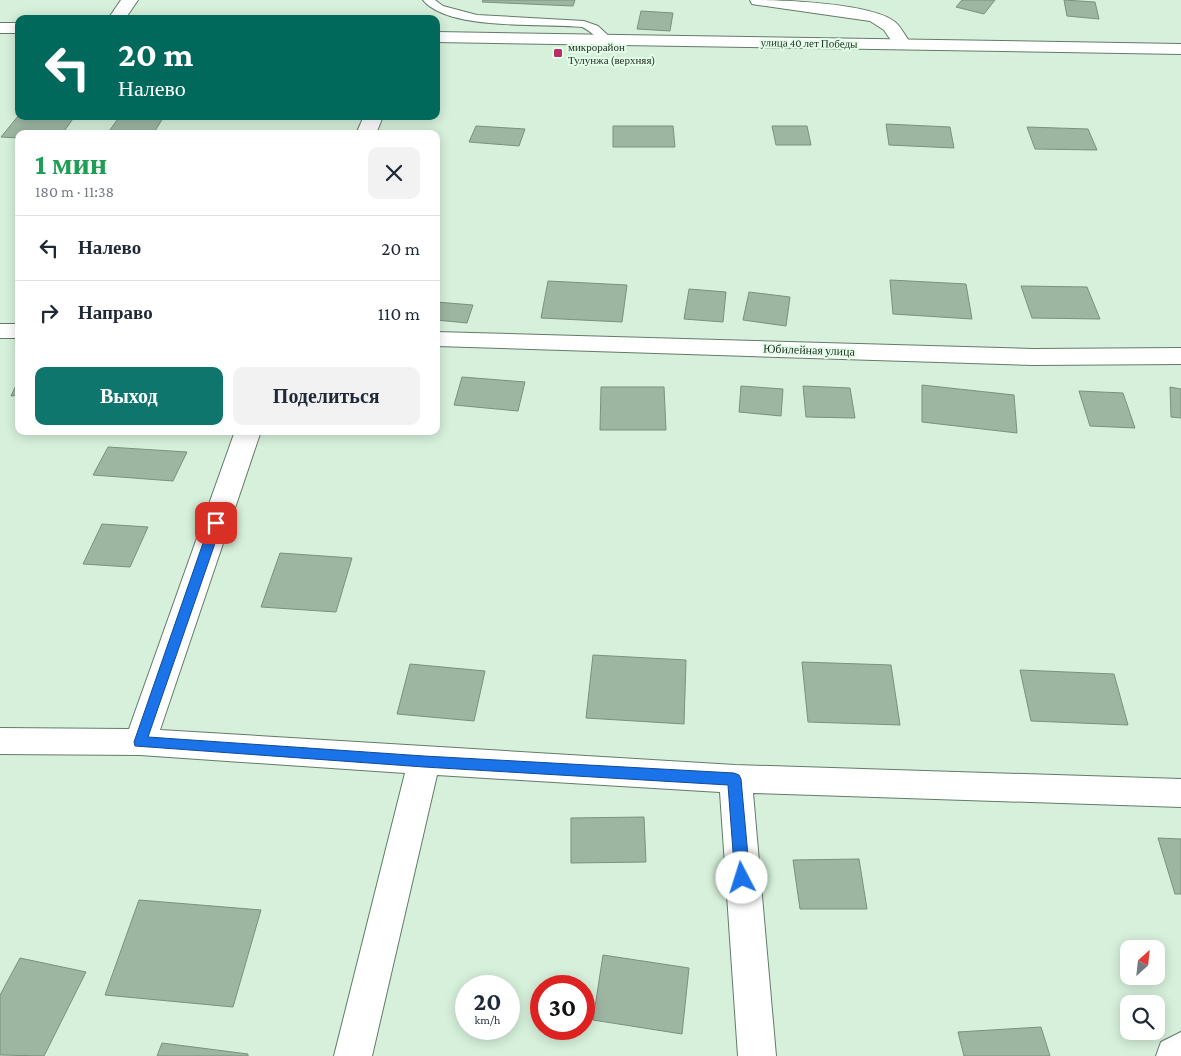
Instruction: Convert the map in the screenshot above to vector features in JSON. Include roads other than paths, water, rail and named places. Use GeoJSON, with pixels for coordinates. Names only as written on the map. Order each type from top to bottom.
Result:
{"type":"FeatureCollection","features":[{"type":"Feature","properties":{"kind":"street"},"geometry":{"type":"LineString","coordinates":[[119,15],[130,0]]}},
{"type":"Feature","properties":{"kind":"street"},"geometry":{"type":"LineString","coordinates":[[758,0],[875,17],[890,26],[902,44]]}},
{"type":"Feature","properties":{"kind":"street"},"geometry":{"type":"LineString","coordinates":[[0,28],[15,28]]}},
{"type":"Feature","properties":{"kind":"street","name":"улица 40 лет Победы"},"geometry":{"type":"LineString","coordinates":[[440,37],[1181,48]]}},
{"type":"Feature","properties":{"kind":"street"},"geometry":{"type":"LineString","coordinates":[[0,331],[15,331]]}},
{"type":"Feature","properties":{"kind":"street","name":"Юбилейная улица"},"geometry":{"type":"LineString","coordinates":[[440,339],[1033,357],[1181,356]]}},
{"type":"Feature","properties":{"kind":"street"},"geometry":{"type":"LineString","coordinates":[[140,742],[247,435]]}},
{"type":"Feature","properties":{"kind":"street"},"geometry":{"type":"LineString","coordinates":[[0,741],[140,742],[734,779],[1181,793]]}},
{"type":"Feature","properties":{"kind":"street"},"geometry":{"type":"LineString","coordinates":[[353,1056],[424,761]]}},
{"type":"Feature","properties":{"kind":"street"},"geometry":{"type":"LineString","coordinates":[[734,779],[757,1056]]}},
{"type":"Feature","properties":{"kind":"street"},"geometry":{"type":"LineString","coordinates":[[1175,1056],[1181,1051]]}},
{"type":"Feature","properties":{"kind":"lane"},"geometry":{"type":"LineString","coordinates":[[428,0],[439,9],[461,16],[584,24],[594,28],[607,40]]}},
{"type":"Feature","properties":{"kind":"place","name":"микрорайон Тулунжа (верхняя)"},"geometry":{"type":"Point","coordinates":[558,53]}}]}
